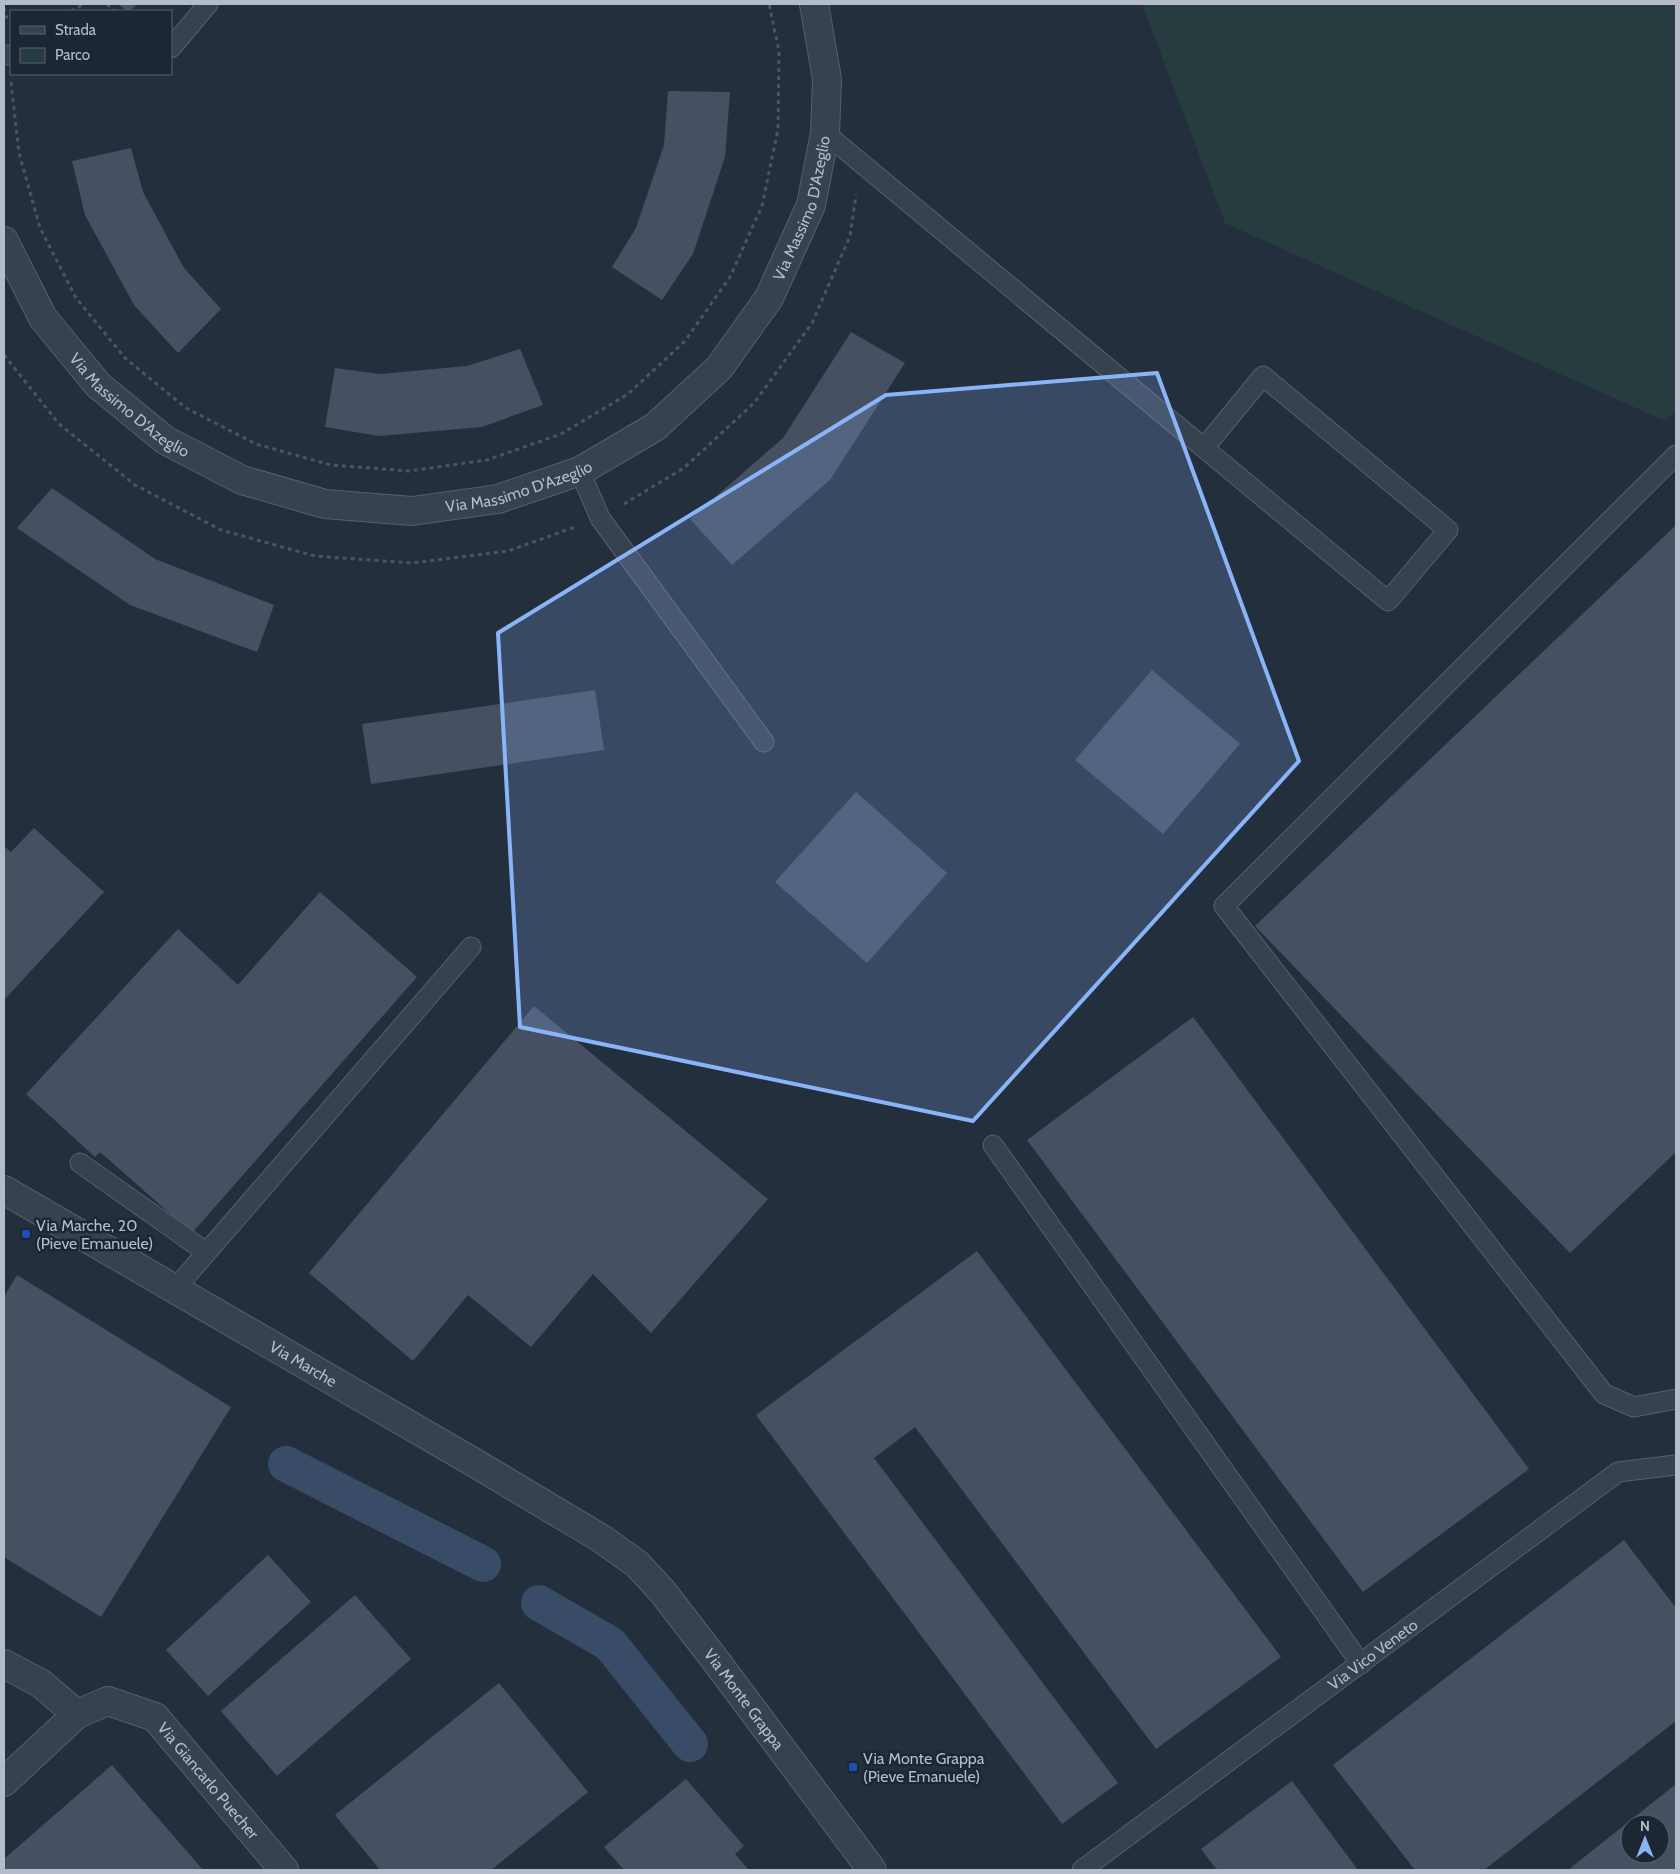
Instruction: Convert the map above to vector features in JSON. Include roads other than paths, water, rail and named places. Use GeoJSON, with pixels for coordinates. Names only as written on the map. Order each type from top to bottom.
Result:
{"type":"FeatureCollection","features":[{"type":"Feature","properties":{"kind":"street","name":"Via Massimo D'Azeglio"},"geometry":{"type":"LineString","coordinates":[[4,241],[43,318],[98,385],[165,440],[242,480],[325,504],[412,511],[498,499],[580,471],[655,427],[719,368],[769,298],[811,205],[824,133],[827,79],[814,4]]}},
{"type":"Feature","properties":{"kind":"street","name":"Via Marche"},"geometry":{"type":"LineString","coordinates":[[4,1190],[480,1466],[602,1539]]}},
{"type":"Feature","properties":{"kind":"street","name":"Via Monte Grappa"},"geometry":{"type":"LineString","coordinates":[[602,1539],[637,1564],[658,1586],[872,1870]]}},
{"type":"Feature","properties":{"kind":"street"},"geometry":{"type":"LineString","coordinates":[[4,1664],[40,1683],[77,1714]]}},
{"type":"Feature","properties":{"kind":"street","name":"Via Giancarlo Puecher"},"geometry":{"type":"LineString","coordinates":[[4,1782],[77,1714],[108,1702],[155,1717],[284,1870]]}},
{"type":"Feature","properties":{"kind":"lane"},"geometry":{"type":"LineString","coordinates":[[172,47],[208,4]]}},
{"type":"Feature","properties":{"kind":"lane"},"geometry":{"type":"LineString","coordinates":[[824,133],[1388,602],[1448,530],[1264,376],[1204,448]]}},
{"type":"Feature","properties":{"kind":"lane"},"geometry":{"type":"LineString","coordinates":[[1676,455],[1224,906],[1604,1394],[1634,1407],[1676,1399]]}},
{"type":"Feature","properties":{"kind":"lane"},"geometry":{"type":"LineString","coordinates":[[580,471],[600,518],[764,742]]}},
{"type":"Feature","properties":{"kind":"lane"},"geometry":{"type":"LineString","coordinates":[[175,1289],[470,947]]}},
{"type":"Feature","properties":{"kind":"lane"},"geometry":{"type":"LineString","coordinates":[[993,1146],[1361,1664]]}},
{"type":"Feature","properties":{"kind":"lane"},"geometry":{"type":"LineString","coordinates":[[80,1163],[206,1252]]}},
{"type":"Feature","properties":{"kind":"lane","name":"Via Vico Veneto"},"geometry":{"type":"LineString","coordinates":[[1082,1870],[1618,1472],[1676,1465]]}},
{"type":"Feature","properties":{"kind":"waterway"},"geometry":{"type":"LineString","coordinates":[[286,1464],[483,1564]]}},
{"type":"Feature","properties":{"kind":"waterway"},"geometry":{"type":"LineString","coordinates":[[539,1603],[610,1644],[690,1744]]}},
{"type":"Feature","properties":{"kind":"place","name":"Via Marche, 20 (Pieve Emanuele)"},"geometry":{"type":"Point","coordinates":[26,1234]}},
{"type":"Feature","properties":{"kind":"place","name":"Via Monte Grappa (Pieve Emanuele)"},"geometry":{"type":"Point","coordinates":[853,1767]}}]}
